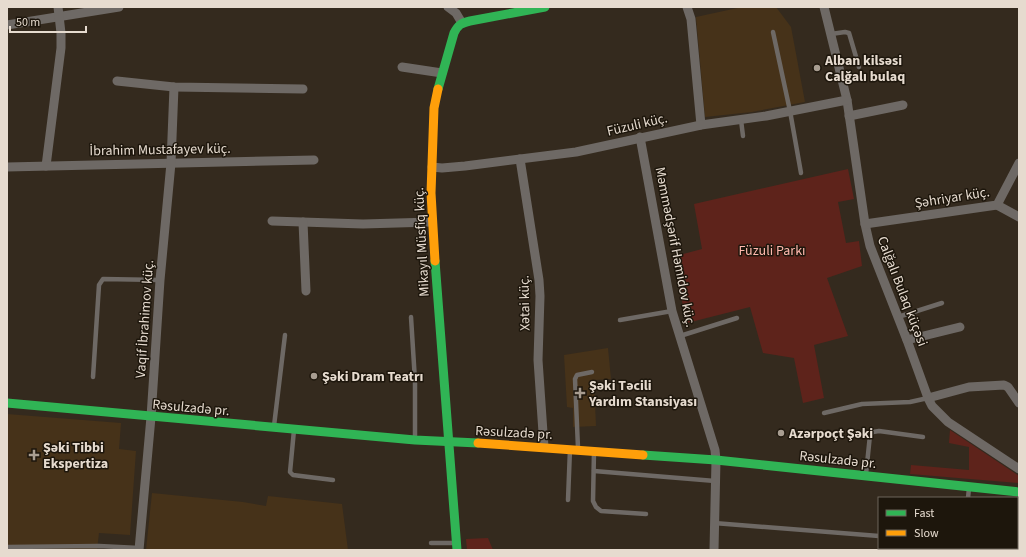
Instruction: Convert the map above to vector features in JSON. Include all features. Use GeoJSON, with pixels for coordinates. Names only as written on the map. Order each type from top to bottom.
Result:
{"type":"FeatureCollection","features":[{"type":"Feature","properties":{"kind":"main road"},"geometry":{"type":"LineString","coordinates":[[462,23],[545,7]]}},
{"type":"Feature","properties":{"kind":"main road","name":"Mikayıl Müsfiq küç."},"geometry":{"type":"LineString","coordinates":[[457,546],[432,222],[432,167],[434,108],[442,73],[454,33],[458,26],[462,23]]}},
{"type":"Feature","properties":{"kind":"main road","name":"Rəsulzadə pr."},"geometry":{"type":"LineString","coordinates":[[7,403],[415,440],[544,447],[716,460],[1019,492]]}},
{"type":"Feature","properties":{"kind":"street"},"geometry":{"type":"LineString","coordinates":[[46,166],[61,48],[58,7]]}},
{"type":"Feature","properties":{"kind":"street"},"geometry":{"type":"LineString","coordinates":[[7,25],[60,18],[118,7]]}},
{"type":"Feature","properties":{"kind":"street"},"geometry":{"type":"LineString","coordinates":[[448,7],[456,13],[462,23]]}},
{"type":"Feature","properties":{"kind":"street"},"geometry":{"type":"LineString","coordinates":[[687,7],[691,19],[701,125]]}},
{"type":"Feature","properties":{"kind":"street","name":"Calğalı Bulaq küçəsi"},"geometry":{"type":"LineString","coordinates":[[824,7],[846,100],[865,224],[870,246],[876,266],[898,317],[928,398],[932,406],[948,422],[1019,469]]}},
{"type":"Feature","properties":{"kind":"street"},"geometry":{"type":"LineString","coordinates":[[402,67],[442,73]]}},
{"type":"Feature","properties":{"kind":"street"},"geometry":{"type":"LineString","coordinates":[[118,82],[174,87],[303,89]]}},
{"type":"Feature","properties":{"kind":"street","name":"Vaqif İbrahimov küç."},"geometry":{"type":"LineString","coordinates":[[139,549],[151,417],[160,280],[171,163],[174,87]]}},
{"type":"Feature","properties":{"kind":"street","name":"Füzuli küç."},"geometry":{"type":"LineString","coordinates":[[432,167],[451,167],[576,152],[701,125],[766,116],[846,100]]}},
{"type":"Feature","properties":{"kind":"street"},"geometry":{"type":"LineString","coordinates":[[849,116],[903,105]]}},
{"type":"Feature","properties":{"kind":"street","name":"Məmmədşərif Həmidov küç."},"geometry":{"type":"LineString","coordinates":[[640,137],[672,310],[711,435],[716,460],[714,550]]}},
{"type":"Feature","properties":{"kind":"street","name":"Xətai küç."},"geometry":{"type":"LineString","coordinates":[[520,159],[540,285],[538,360],[544,447]]}},
{"type":"Feature","properties":{"kind":"street","name":"İbrahim Mustafayev küç."},"geometry":{"type":"LineString","coordinates":[[7,167],[314,160]]}},
{"type":"Feature","properties":{"kind":"street","name":"Şəhriyar küç."},"geometry":{"type":"LineString","coordinates":[[865,224],[997,206],[1019,164]]}},
{"type":"Feature","properties":{"kind":"street"},"geometry":{"type":"LineString","coordinates":[[997,206],[1019,217]]}},
{"type":"Feature","properties":{"kind":"street"},"geometry":{"type":"LineString","coordinates":[[272,221],[363,224],[432,222]]}},
{"type":"Feature","properties":{"kind":"street"},"geometry":{"type":"LineString","coordinates":[[303,222],[306,291]]}},
{"type":"Feature","properties":{"kind":"street"},"geometry":{"type":"LineString","coordinates":[[907,340],[960,327]]}},
{"type":"Feature","properties":{"kind":"street"},"geometry":{"type":"LineString","coordinates":[[928,398],[969,387],[1004,385],[1008,387],[1019,403]]}},
{"type":"Feature","properties":{"kind":"lane"},"geometry":{"type":"LineString","coordinates":[[774,32],[801,173]]}},
{"type":"Feature","properties":{"kind":"lane"},"geometry":{"type":"LineString","coordinates":[[831,34],[845,32],[849,33],[859,67]]}},
{"type":"Feature","properties":{"kind":"lane"},"geometry":{"type":"LineString","coordinates":[[741,120],[743,136]]}},
{"type":"Feature","properties":{"kind":"lane"},"geometry":{"type":"LineString","coordinates":[[93,377],[99,284],[101,281],[103,279],[160,280]]}},
{"type":"Feature","properties":{"kind":"lane"},"geometry":{"type":"LineString","coordinates":[[898,317],[942,303]]}},
{"type":"Feature","properties":{"kind":"lane"},"geometry":{"type":"LineString","coordinates":[[620,320],[672,310]]}},
{"type":"Feature","properties":{"kind":"lane"},"geometry":{"type":"LineString","coordinates":[[411,317],[415,381],[415,440]]}},
{"type":"Feature","properties":{"kind":"lane"},"geometry":{"type":"LineString","coordinates":[[680,336],[737,318]]}},
{"type":"Feature","properties":{"kind":"lane"},"geometry":{"type":"LineString","coordinates":[[274,428],[285,335]]}},
{"type":"Feature","properties":{"kind":"lane"},"geometry":{"type":"LineString","coordinates":[[568,500],[574,449],[575,378],[577,375],[592,372]]}},
{"type":"Feature","properties":{"kind":"lane"},"geometry":{"type":"LineString","coordinates":[[824,413],[862,404],[910,402],[928,398]]}},
{"type":"Feature","properties":{"kind":"lane"},"geometry":{"type":"LineString","coordinates":[[294,430],[290,472],[293,475],[333,480]]}},
{"type":"Feature","properties":{"kind":"lane"},"geometry":{"type":"LineString","coordinates":[[865,476],[870,435],[873,432],[879,431],[923,437]]}},
{"type":"Feature","properties":{"kind":"lane"},"geometry":{"type":"LineString","coordinates":[[594,451],[593,501],[596,507],[601,511],[646,514]]}},
{"type":"Feature","properties":{"kind":"lane"},"geometry":{"type":"LineString","coordinates":[[594,471],[715,481]]}},
{"type":"Feature","properties":{"kind":"lane"},"geometry":{"type":"LineString","coordinates":[[968,497],[969,487]]}},
{"type":"Feature","properties":{"kind":"lane"},"geometry":{"type":"LineString","coordinates":[[714,523],[878,536]]}},
{"type":"Feature","properties":{"kind":"lane"},"geometry":{"type":"LineString","coordinates":[[431,543],[457,546]]}},
{"type":"Feature","properties":{"kind":"lane"},"geometry":{"type":"LineString","coordinates":[[7,547],[99,546],[139,549]]}},
{"type":"Feature","properties":{"kind":"shaded area"},"geometry":{"type":"Polygon","coordinates":[[[742,7],[776,7],[791,27],[805,102],[752,112],[705,117],[696,17],[742,7]]]}},
{"type":"Feature","properties":{"kind":"shaded area","name":"Şəki Təcili Yardım Stansiyası"},"geometry":{"type":"Polygon","coordinates":[[[608,348],[611,379],[594,380],[596,426],[573,427],[573,408],[567,407],[564,355],[608,348]]]}},
{"type":"Feature","properties":{"kind":"shaded area"},"geometry":{"type":"Polygon","coordinates":[[[7,414],[121,423],[119,449],[136,451],[130,535],[99,533],[97,550],[7,550],[7,414]]]}},
{"type":"Feature","properties":{"kind":"shaded area"},"geometry":{"type":"Polygon","coordinates":[[[152,493],[243,502],[266,506],[268,496],[342,504],[348,550],[146,550],[152,493]]]}},
{"type":"Feature","properties":{"kind":"green space","name":"Füzuli Parkı"},"geometry":{"type":"Polygon","coordinates":[[[848,169],[854,199],[838,202],[846,243],[859,241],[862,266],[827,278],[848,336],[814,345],[824,398],[803,403],[794,358],[763,353],[750,307],[687,323],[672,257],[702,249],[694,204],[848,169]]]}},
{"type":"Feature","properties":{"kind":"green space"},"geometry":{"type":"Polygon","coordinates":[[[950,430],[1019,476],[1019,483],[910,474],[911,465],[969,470],[969,447],[949,443],[950,430]]]}},
{"type":"Feature","properties":{"kind":"green space"},"geometry":{"type":"Polygon","coordinates":[[[488,538],[493,550],[467,550],[466,539],[488,538]]]}},
{"type":"Feature","properties":{"kind":"traffic: fast"},"geometry":{"type":"LineString","coordinates":[[438,89],[454,33],[460,25],[470,21],[545,7]]}},
{"type":"Feature","properties":{"kind":"traffic: fast"},"geometry":{"type":"LineString","coordinates":[[435,261],[457,550]]}},
{"type":"Feature","properties":{"kind":"traffic: fast"},"geometry":{"type":"LineString","coordinates":[[7,403],[415,440],[478,443]]}},
{"type":"Feature","properties":{"kind":"traffic: fast"},"geometry":{"type":"LineString","coordinates":[[643,455],[716,460],[1019,492]]}},
{"type":"Feature","properties":{"kind":"traffic: slow"},"geometry":{"type":"LineString","coordinates":[[435,261],[431,193],[434,108],[438,89]]}},
{"type":"Feature","properties":{"kind":"traffic: slow"},"geometry":{"type":"LineString","coordinates":[[478,443],[643,455]]}},
{"type":"Feature","properties":{"kind":"place","name":"Alban kilsəsi Calğalı bulaq"},"geometry":{"type":"Point","coordinates":[817,68]}},
{"type":"Feature","properties":{"kind":"place","name":"Şəki Dram Teatrı"},"geometry":{"type":"Point","coordinates":[314,376]}},
{"type":"Feature","properties":{"kind":"place","name":"Şəki Təcili Yardım Stansiyası"},"geometry":{"type":"Point","coordinates":[580,393]}},
{"type":"Feature","properties":{"kind":"place","name":"Azərpoçt Şəki"},"geometry":{"type":"Point","coordinates":[781,433]}},
{"type":"Feature","properties":{"kind":"place","name":"Şəki Tibbi Ekspertiza"},"geometry":{"type":"Point","coordinates":[34,455]}}]}
